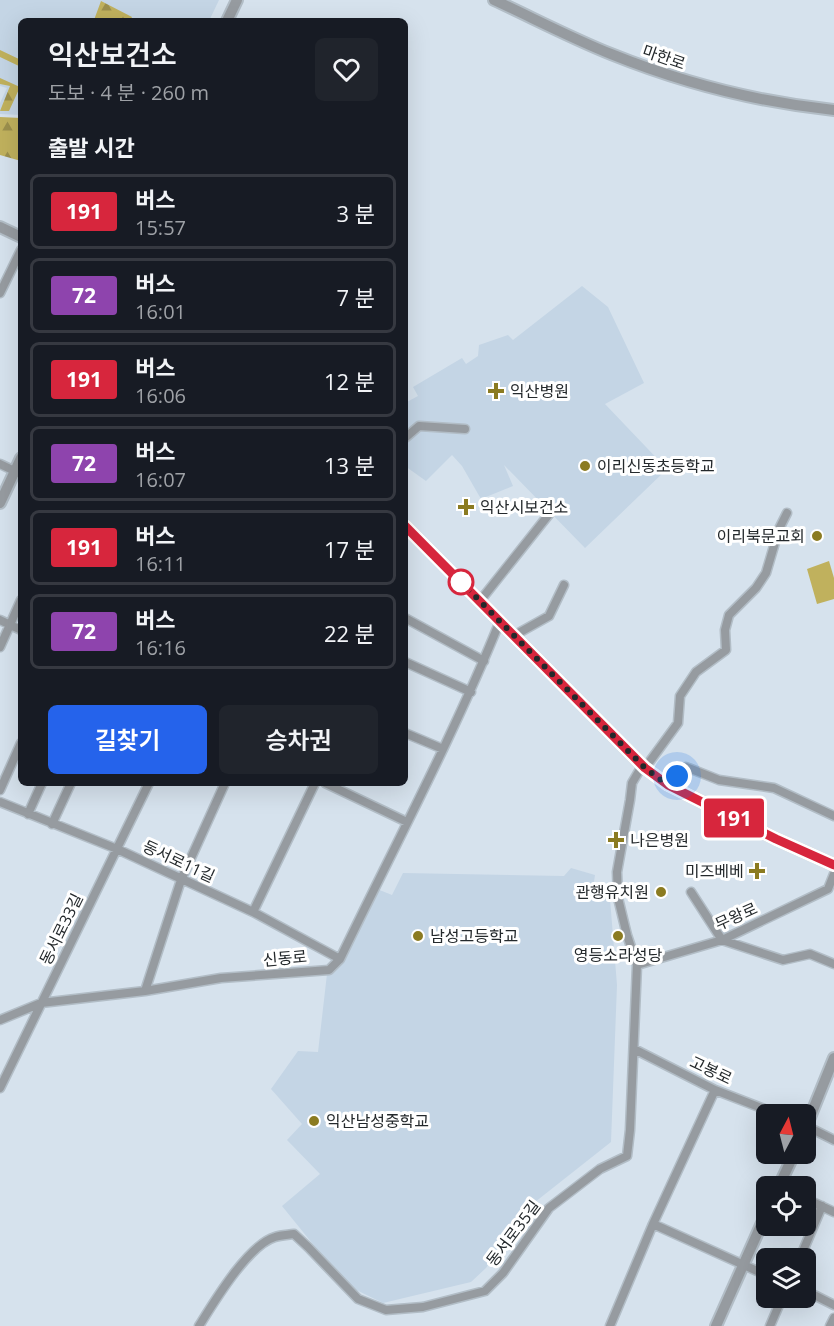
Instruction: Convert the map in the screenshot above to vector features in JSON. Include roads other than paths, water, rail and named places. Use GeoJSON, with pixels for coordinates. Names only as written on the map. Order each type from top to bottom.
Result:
{"type":"FeatureCollection","features":[{"type":"Feature","properties":{"kind":"street"},"geometry":{"type":"LineString","coordinates":[[228,18],[237,0]]}},
{"type":"Feature","properties":{"kind":"street","name":"마한로"},"geometry":{"type":"LineString","coordinates":[[494,0],[610,54],[665,74],[740,96],[834,110]]}},
{"type":"Feature","properties":{"kind":"street"},"geometry":{"type":"LineString","coordinates":[[0,226],[18,235]]}},
{"type":"Feature","properties":{"kind":"street"},"geometry":{"type":"LineString","coordinates":[[0,293],[18,256]]}},
{"type":"Feature","properties":{"kind":"street"},"geometry":{"type":"LineString","coordinates":[[408,435],[419,426],[465,429]]}},
{"type":"Feature","properties":{"kind":"street"},"geometry":{"type":"LineString","coordinates":[[0,464],[18,472],[0,503]]}},
{"type":"Feature","properties":{"kind":"street"},"geometry":{"type":"LineString","coordinates":[[480,601],[550,513]]}},
{"type":"Feature","properties":{"kind":"street","name":"동서로35길"},"geometry":{"type":"LineString","coordinates":[[199,1326],[251,1252],[273,1237],[294,1234],[358,1299],[386,1310],[423,1307],[485,1291],[503,1273],[549,1208],[600,1169],[627,1156],[637,965],[618,898],[617,872],[632,783],[678,723],[680,696],[696,672],[726,650],[725,630],[729,615],[756,588],[766,573],[779,529],[787,513]]}},
{"type":"Feature","properties":{"kind":"street"},"geometry":{"type":"LineString","coordinates":[[408,529],[644,767],[668,785],[834,865]]}},
{"type":"Feature","properties":{"kind":"street"},"geometry":{"type":"LineString","coordinates":[[515,635],[549,615],[564,585]]}},
{"type":"Feature","properties":{"kind":"street"},"geometry":{"type":"LineString","coordinates":[[0,647],[18,607]]}},
{"type":"Feature","properties":{"kind":"street"},"geometry":{"type":"LineString","coordinates":[[0,620],[18,629]]}},
{"type":"Feature","properties":{"kind":"street"},"geometry":{"type":"LineString","coordinates":[[408,620],[484,661]]}},
{"type":"Feature","properties":{"kind":"street"},"geometry":{"type":"LineString","coordinates":[[340,959],[471,692],[500,621]]}},
{"type":"Feature","properties":{"kind":"street"},"geometry":{"type":"LineString","coordinates":[[408,663],[471,692]]}},
{"type":"Feature","properties":{"kind":"street"},"geometry":{"type":"LineString","coordinates":[[408,734],[443,749]]}},
{"type":"Feature","properties":{"kind":"street"},"geometry":{"type":"LineString","coordinates":[[0,790],[18,750]]}},
{"type":"Feature","properties":{"kind":"street"},"geometry":{"type":"LineString","coordinates":[[668,785],[686,767],[719,780],[774,788],[834,816]]}},
{"type":"Feature","properties":{"kind":"street"},"geometry":{"type":"LineString","coordinates":[[28,814],[41,786]]}},
{"type":"Feature","properties":{"kind":"street"},"geometry":{"type":"LineString","coordinates":[[52,824],[70,786]]}},
{"type":"Feature","properties":{"kind":"street","name":"동서로33길"},"geometry":{"type":"LineString","coordinates":[[0,1088],[148,786]]}},
{"type":"Feature","properties":{"kind":"street"},"geometry":{"type":"LineString","coordinates":[[145,991],[182,880],[224,786]]}},
{"type":"Feature","properties":{"kind":"street"},"geometry":{"type":"LineString","coordinates":[[253,912],[314,786]]}},
{"type":"Feature","properties":{"kind":"street"},"geometry":{"type":"LineString","coordinates":[[331,786],[407,822]]}},
{"type":"Feature","properties":{"kind":"street","name":"동서로11길"},"geometry":{"type":"LineString","coordinates":[[0,802],[117,849],[253,912],[340,959]]}},
{"type":"Feature","properties":{"kind":"street","name":"무왕로"},"geometry":{"type":"LineString","coordinates":[[637,965],[722,940],[828,889],[834,874]]}},
{"type":"Feature","properties":{"kind":"street"},"geometry":{"type":"LineString","coordinates":[[691,892],[722,940],[783,960],[810,954],[834,964]]}},
{"type":"Feature","properties":{"kind":"street","name":"신동로"},"geometry":{"type":"LineString","coordinates":[[1,1019],[41,1003],[145,991],[221,978],[329,970],[340,959]]}},
{"type":"Feature","properties":{"kind":"street","name":"고봉로"},"geometry":{"type":"LineString","coordinates":[[634,1049],[715,1090],[756,1106]]}},
{"type":"Feature","properties":{"kind":"street"},"geometry":{"type":"LineString","coordinates":[[815,1104],[834,1058]]}},
{"type":"Feature","properties":{"kind":"street"},"geometry":{"type":"LineString","coordinates":[[610,1326],[653,1224],[715,1090]]}},
{"type":"Feature","properties":{"kind":"street"},"geometry":{"type":"LineString","coordinates":[[816,1131],[834,1140]]}},
{"type":"Feature","properties":{"kind":"street"},"geometry":{"type":"LineString","coordinates":[[816,1203],[834,1212]]}},
{"type":"Feature","properties":{"kind":"street"},"geometry":{"type":"LineString","coordinates":[[804,1248],[822,1206]]}},
{"type":"Feature","properties":{"kind":"street"},"geometry":{"type":"LineString","coordinates":[[653,1224],[756,1271]]}},
{"type":"Feature","properties":{"kind":"street"},"geometry":{"type":"LineString","coordinates":[[716,1326],[756,1236]]}},
{"type":"Feature","properties":{"kind":"street"},"geometry":{"type":"LineString","coordinates":[[816,1296],[834,1305]]}},
{"type":"Feature","properties":{"kind":"street"},"geometry":{"type":"LineString","coordinates":[[770,1326],[778,1308]]}},
{"type":"Feature","properties":{"kind":"street"},"geometry":{"type":"LineString","coordinates":[[830,1326],[834,1318]]}},
{"type":"Feature","properties":{"kind":"place","name":"익산병원"},"geometry":{"type":"Point","coordinates":[496,391]}},
{"type":"Feature","properties":{"kind":"place","name":"이리신동초등학교"},"geometry":{"type":"Point","coordinates":[585,466]}},
{"type":"Feature","properties":{"kind":"place","name":"익산시보건소"},"geometry":{"type":"Point","coordinates":[466,507]}},
{"type":"Feature","properties":{"kind":"place","name":"이리북문교회"},"geometry":{"type":"Point","coordinates":[817,536]}},
{"type":"Feature","properties":{"kind":"place","name":"나은병원"},"geometry":{"type":"Point","coordinates":[616,840]}},
{"type":"Feature","properties":{"kind":"place","name":"미즈베베"},"geometry":{"type":"Point","coordinates":[757,871]}},
{"type":"Feature","properties":{"kind":"place","name":"관행유치원"},"geometry":{"type":"Point","coordinates":[661,892]}},
{"type":"Feature","properties":{"kind":"place","name":"남성고등학교"},"geometry":{"type":"Point","coordinates":[418,936]}},
{"type":"Feature","properties":{"kind":"place","name":"영등소라성당"},"geometry":{"type":"Point","coordinates":[618,936]}},
{"type":"Feature","properties":{"kind":"place","name":"익산남성중학교"},"geometry":{"type":"Point","coordinates":[314,1121]}}]}
